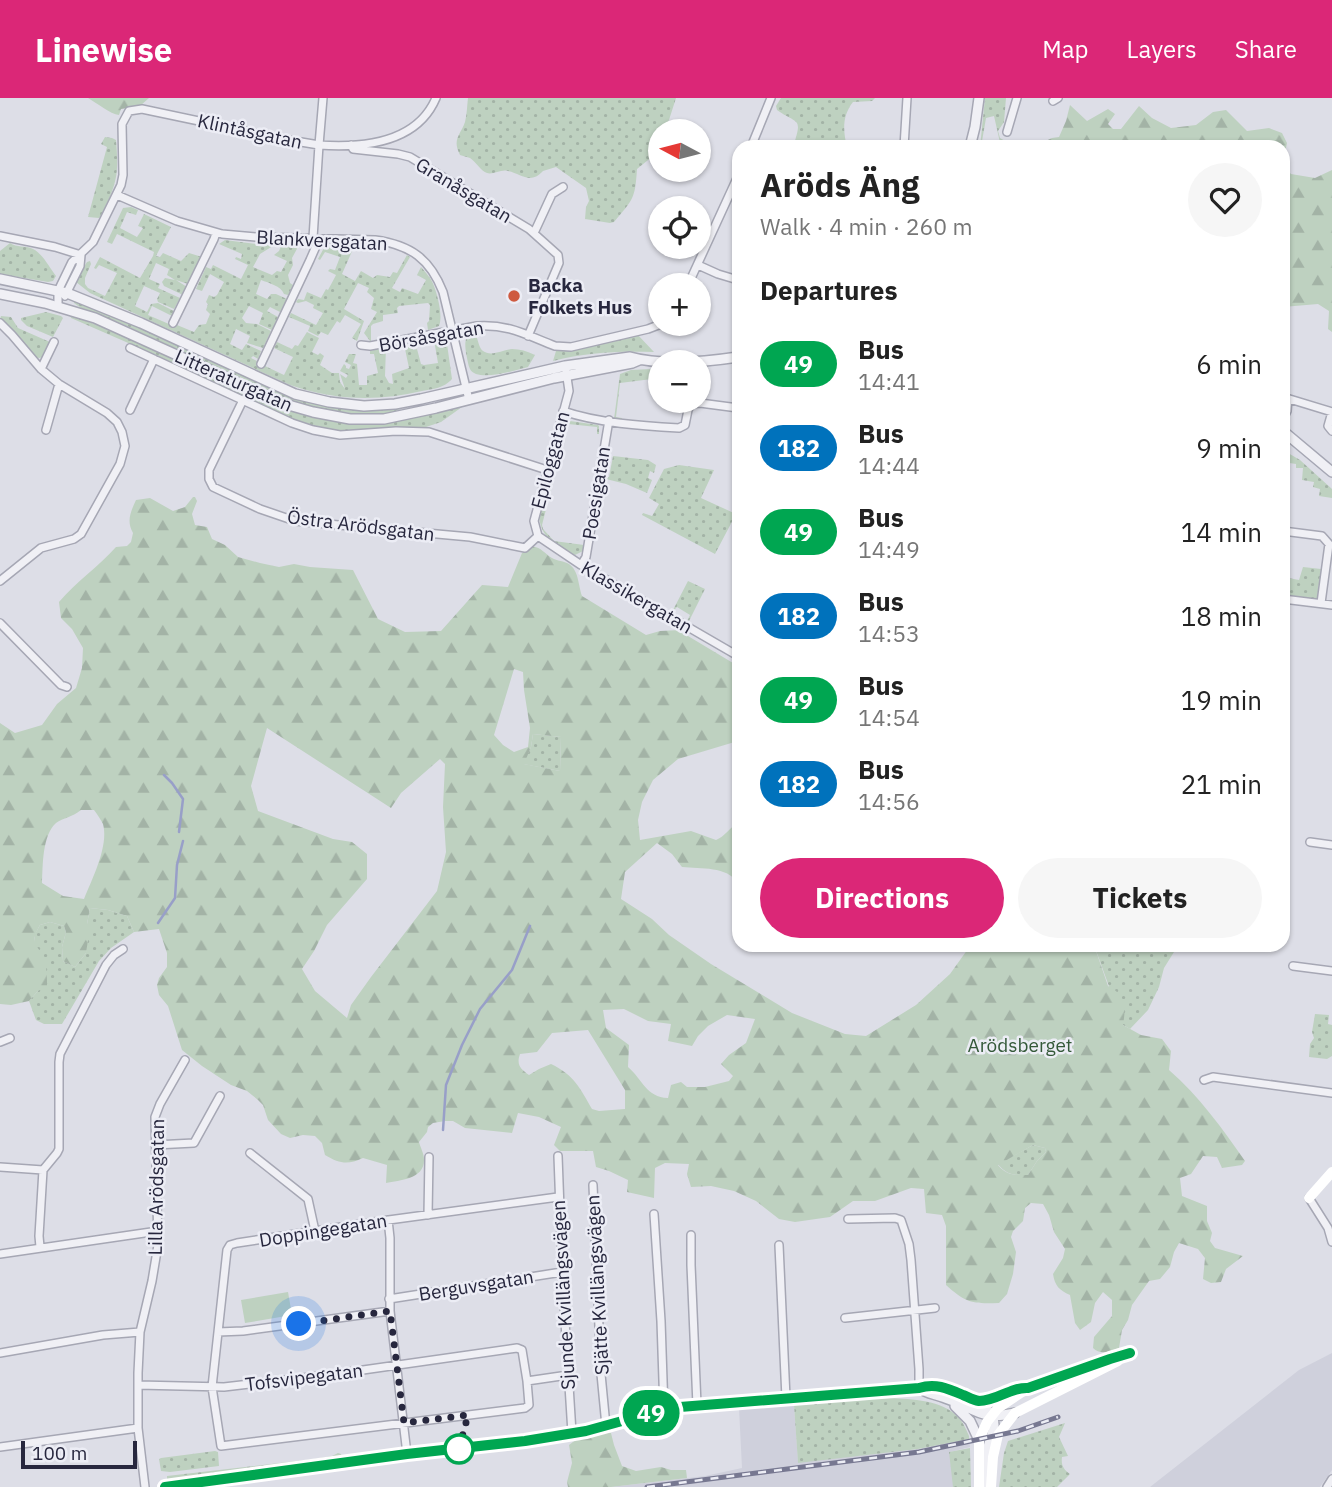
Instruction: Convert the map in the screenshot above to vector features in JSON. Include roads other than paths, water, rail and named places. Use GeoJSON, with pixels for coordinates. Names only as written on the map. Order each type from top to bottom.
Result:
{"type":"FeatureCollection","features":[{"type":"Feature","properties":{"kind":"main road"},"geometry":{"type":"LineString","coordinates":[[1308,1198],[1332,1172]]}},
{"type":"Feature","properties":{"kind":"main road"},"geometry":{"type":"LineString","coordinates":[[979,1487],[979,1440],[991,1416],[1005,1403],[1028,1388],[1130,1353],[1015,1413],[998,1435],[989,1487]]}},
{"type":"Feature","properties":{"kind":"street","name":"Klintåsgatan"},"geometry":{"type":"LineString","coordinates":[[319,145],[323,98]]}},
{"type":"Feature","properties":{"kind":"street","name":"Klintåsgatan"},"geometry":{"type":"LineString","coordinates":[[58,306],[63,292],[80,266],[81,255],[93,242],[117,195],[123,175],[122,124],[126,114],[133,109],[142,108],[319,145],[351,145],[394,138],[407,132],[424,116],[436,98]]}},
{"type":"Feature","properties":{"kind":"street"},"geometry":{"type":"LineString","coordinates":[[754,140],[771,98]]}},
{"type":"Feature","properties":{"kind":"street"},"geometry":{"type":"LineString","coordinates":[[904,140],[907,98]]}},
{"type":"Feature","properties":{"kind":"street"},"geometry":{"type":"LineString","coordinates":[[972,140],[979,98]]}},
{"type":"Feature","properties":{"kind":"street"},"geometry":{"type":"LineString","coordinates":[[1007,132],[1017,98]]}},
{"type":"Feature","properties":{"kind":"street"},"geometry":{"type":"LineString","coordinates":[[975,127],[976,140]]}},
{"type":"Feature","properties":{"kind":"street"},"geometry":{"type":"LineString","coordinates":[[261,364],[314,251],[319,145]]}},
{"type":"Feature","properties":{"kind":"street","name":"Granåsgatan"},"geometry":{"type":"LineString","coordinates":[[351,145],[353,149],[410,157],[534,233],[558,254],[559,263],[528,336]]}},
{"type":"Feature","properties":{"kind":"street","name":"Granåsgatan"},"geometry":{"type":"LineString","coordinates":[[534,233],[552,194],[563,187]]}},
{"type":"Feature","properties":{"kind":"street"},"geometry":{"type":"LineString","coordinates":[[694,273],[732,189]]}},
{"type":"Feature","properties":{"kind":"street","name":"Blankversgatan"},"geometry":{"type":"LineString","coordinates":[[117,195],[177,221],[216,233],[256,237],[375,240],[408,248],[428,265],[439,281],[469,400]]}},
{"type":"Feature","properties":{"kind":"street"},"geometry":{"type":"LineString","coordinates":[[173,323],[216,233]]}},
{"type":"Feature","properties":{"kind":"street"},"geometry":{"type":"LineString","coordinates":[[0,236],[81,255]]}},
{"type":"Feature","properties":{"kind":"street"},"geometry":{"type":"LineString","coordinates":[[698,265],[732,278]]}},
{"type":"Feature","properties":{"kind":"street","name":"Litteraturgatan"},"geometry":{"type":"LineString","coordinates":[[0,279],[63,292],[111,310],[295,394],[364,406],[421,400],[630,357],[639,360],[693,362],[732,358]]}},
{"type":"Feature","properties":{"kind":"street","name":"Litteraturgatan"},"geometry":{"type":"LineString","coordinates":[[0,294],[58,306],[94,318],[285,404],[350,419],[384,419],[469,400],[566,371]]}},
{"type":"Feature","properties":{"kind":"street"},"geometry":{"type":"LineString","coordinates":[[0,323],[41,369],[113,418],[122,432],[124,451],[120,464],[81,534],[41,548],[0,582]]}},
{"type":"Feature","properties":{"kind":"street","name":"Börsåsgatan"},"geometry":{"type":"LineString","coordinates":[[361,345],[370,346],[491,325],[512,328],[555,346],[571,346],[648,328]]}},
{"type":"Feature","properties":{"kind":"street"},"geometry":{"type":"LineString","coordinates":[[41,369],[54,342]]}},
{"type":"Feature","properties":{"kind":"street"},"geometry":{"type":"LineString","coordinates":[[130,348],[292,423],[313,430],[340,435],[396,431],[429,432],[547,470]]}},
{"type":"Feature","properties":{"kind":"street"},"geometry":{"type":"LineString","coordinates":[[130,410],[154,359]]}},
{"type":"Feature","properties":{"kind":"street","name":"Epiloggatan"},"geometry":{"type":"LineString","coordinates":[[525,548],[538,536],[534,521],[569,391],[566,371]]}},
{"type":"Feature","properties":{"kind":"street"},"geometry":{"type":"LineString","coordinates":[[46,430],[60,384]]}},
{"type":"Feature","properties":{"kind":"street","name":"Östra Arödsgatan"},"geometry":{"type":"LineString","coordinates":[[243,400],[209,470],[213,487],[260,509],[295,521],[471,537],[525,548]]}},
{"type":"Feature","properties":{"kind":"street"},"geometry":{"type":"LineString","coordinates":[[563,411],[609,420],[679,428],[685,425],[688,410],[691,404],[696,402],[732,407]]}},
{"type":"Feature","properties":{"kind":"street"},"geometry":{"type":"LineString","coordinates":[[1290,402],[1332,412],[1328,426],[1332,431]]}},
{"type":"Feature","properties":{"kind":"street","name":"Poesigatan"},"geometry":{"type":"LineString","coordinates":[[581,565],[586,557],[609,420]]}},
{"type":"Feature","properties":{"kind":"street"},"geometry":{"type":"LineString","coordinates":[[1290,437],[1332,472]]}},
{"type":"Feature","properties":{"kind":"street"},"geometry":{"type":"LineString","coordinates":[[1290,532],[1322,536],[1329,544],[1321,603]]}},
{"type":"Feature","properties":{"kind":"street","name":"Klassikergatan"},"geometry":{"type":"LineString","coordinates":[[538,536],[581,565],[732,653]]}},
{"type":"Feature","properties":{"kind":"street"},"geometry":{"type":"LineString","coordinates":[[1290,600],[1332,605]]}},
{"type":"Feature","properties":{"kind":"street"},"geometry":{"type":"LineString","coordinates":[[0,623],[61,685],[67,687]]}},
{"type":"Feature","properties":{"kind":"street"},"geometry":{"type":"LineString","coordinates":[[1310,842],[1332,845]]}},
{"type":"Feature","properties":{"kind":"street"},"geometry":{"type":"LineString","coordinates":[[40,1247],[43,1170],[59,1149],[60,1054],[106,965],[123,948]]}},
{"type":"Feature","properties":{"kind":"street"},"geometry":{"type":"LineString","coordinates":[[1293,966],[1332,971]]}},
{"type":"Feature","properties":{"kind":"street"},"geometry":{"type":"LineString","coordinates":[[0,1042],[10,1038]]}},
{"type":"Feature","properties":{"kind":"street","name":"Lilla Arödsgatan"},"geometry":{"type":"LineString","coordinates":[[145,1487],[138,1428],[138,1385],[140,1332],[158,1245],[155,1117],[185,1060]]}},
{"type":"Feature","properties":{"kind":"street"},"geometry":{"type":"LineString","coordinates":[[1204,1080],[1213,1077],[1332,1093]]}},
{"type":"Feature","properties":{"kind":"street"},"geometry":{"type":"LineString","coordinates":[[155,1145],[194,1143],[220,1096]]}},
{"type":"Feature","properties":{"kind":"street"},"geometry":{"type":"LineString","coordinates":[[250,1153],[308,1199],[315,1231]]}},
{"type":"Feature","properties":{"kind":"street","name":"Sjunde Kvillängsvägen"},"geometry":{"type":"LineString","coordinates":[[558,1156],[572,1433]]}},
{"type":"Feature","properties":{"kind":"street"},"geometry":{"type":"LineString","coordinates":[[428,1214],[429,1157]]}},
{"type":"Feature","properties":{"kind":"street"},"geometry":{"type":"LineString","coordinates":[[0,1167],[43,1170]]}},
{"type":"Feature","properties":{"kind":"street","name":"Sjätte Kvillängsvägen"},"geometry":{"type":"LineString","coordinates":[[593,1185],[600,1363],[606,1426]]}},
{"type":"Feature","properties":{"kind":"street","name":"Doppingegatan"},"geometry":{"type":"LineString","coordinates":[[404,1423],[221,1446],[212,1387],[226,1255],[230,1245],[558,1197]]}},
{"type":"Feature","properties":{"kind":"street"},"geometry":{"type":"LineString","coordinates":[[1308,1198],[1328,1228],[1332,1242]]}},
{"type":"Feature","properties":{"kind":"street"},"geometry":{"type":"LineString","coordinates":[[654,1214],[664,1410]]}},
{"type":"Feature","properties":{"kind":"street"},"geometry":{"type":"LineString","coordinates":[[848,1219],[901,1220],[909,1244],[919,1388]]}},
{"type":"Feature","properties":{"kind":"street"},"geometry":{"type":"LineString","coordinates":[[388,1220],[389,1299],[407,1454]]}},
{"type":"Feature","properties":{"kind":"street"},"geometry":{"type":"LineString","coordinates":[[0,1254],[158,1231]]}},
{"type":"Feature","properties":{"kind":"street"},"geometry":{"type":"LineString","coordinates":[[691,1235],[696,1405]]}},
{"type":"Feature","properties":{"kind":"street"},"geometry":{"type":"LineString","coordinates":[[779,1245],[786,1398]]}},
{"type":"Feature","properties":{"kind":"street","name":"Berguvsgatan"},"geometry":{"type":"LineString","coordinates":[[389,1299],[562,1272]]}},
{"type":"Feature","properties":{"kind":"street"},"geometry":{"type":"LineString","coordinates":[[845,1318],[935,1308]]}},
{"type":"Feature","properties":{"kind":"street"},"geometry":{"type":"LineString","coordinates":[[218,1332],[390,1311]]}},
{"type":"Feature","properties":{"kind":"street"},"geometry":{"type":"LineString","coordinates":[[0,1353],[104,1335],[140,1332]]}},
{"type":"Feature","properties":{"kind":"street","name":"Tofsvipegatan"},"geometry":{"type":"LineString","coordinates":[[138,1385],[212,1387],[252,1384],[519,1348],[522,1350],[527,1381]]}},
{"type":"Feature","properties":{"kind":"street"},"geometry":{"type":"LineString","coordinates":[[404,1423],[525,1408],[529,1405],[527,1381],[568,1375]]}},
{"type":"Feature","properties":{"kind":"street"},"geometry":{"type":"LineString","coordinates":[[165,1487],[525,1441],[696,1405],[919,1388],[929,1385],[951,1389],[976,1401],[984,1406],[991,1416],[994,1426],[986,1471],[989,1487]]}},
{"type":"Feature","properties":{"kind":"street"},"geometry":{"type":"LineString","coordinates":[[919,1388],[980,1414],[1001,1416],[1015,1413]]}},
{"type":"Feature","properties":{"kind":"street"},"geometry":{"type":"LineString","coordinates":[[976,1401],[995,1398],[1018,1388],[1028,1388]]}},
{"type":"Feature","properties":{"kind":"street"},"geometry":{"type":"LineString","coordinates":[[946,1398],[968,1419],[979,1440]]}},
{"type":"Feature","properties":{"kind":"street"},"geometry":{"type":"LineString","coordinates":[[0,1447],[138,1428]]}},
{"type":"Feature","properties":{"kind":"street"},"geometry":{"type":"LineString","coordinates":[[1327,1487],[1332,1479]]}},
{"type":"Feature","properties":{"kind":"waterway"},"geometry":{"type":"LineString","coordinates":[[164,775],[183,799],[179,832]]}},
{"type":"Feature","properties":{"kind":"waterway"},"geometry":{"type":"LineString","coordinates":[[158,923],[175,898],[177,865],[183,841]]}},
{"type":"Feature","properties":{"kind":"waterway"},"geometry":{"type":"LineString","coordinates":[[443,1130],[446,1085],[462,1045],[480,1009],[512,970],[530,926]]}},
{"type":"Feature","properties":{"kind":"railway"},"geometry":{"type":"LineString","coordinates":[[647,1487],[919,1452],[1018,1431],[1058,1417]]}},
{"type":"Feature","properties":{"kind":"place","name":"Backa Folkets Hus"},"geometry":{"type":"Point","coordinates":[514,296]}},
{"type":"Feature","properties":{"kind":"park label","name":"Arödsberget"},"geometry":{"type":"Point","coordinates":[1020,1045]}}]}
